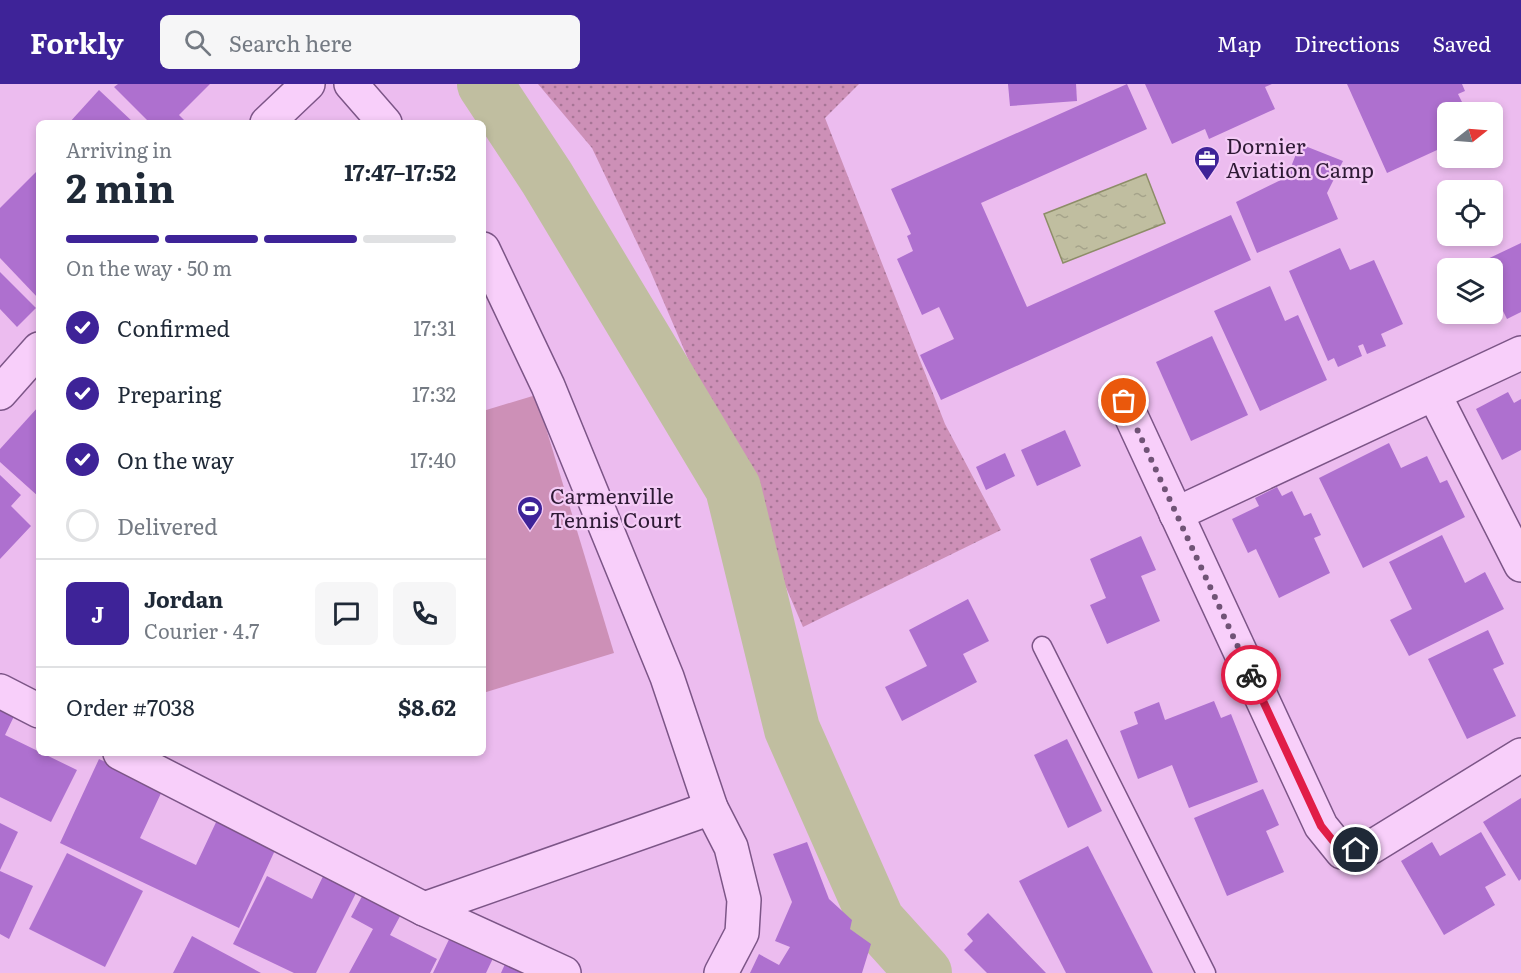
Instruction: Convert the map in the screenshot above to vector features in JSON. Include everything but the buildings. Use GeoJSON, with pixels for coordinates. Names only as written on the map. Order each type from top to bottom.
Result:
{"type":"FeatureCollection","features":[{"type":"Feature","properties":{"kind":"street"},"geometry":{"type":"LineString","coordinates":[[270,120],[308,84]]}},
{"type":"Feature","properties":{"kind":"street"},"geometry":{"type":"LineString","coordinates":[[351,84],[382,120]]}},
{"type":"Feature","properties":{"kind":"street"},"geometry":{"type":"LineString","coordinates":[[486,255],[548,386],[667,677],[711,808],[731,848],[744,900],[742,933],[721,973]]}},
{"type":"Feature","properties":{"kind":"street"},"geometry":{"type":"LineString","coordinates":[[0,393],[36,352]]}},
{"type":"Feature","properties":{"kind":"street"},"geometry":{"type":"LineString","coordinates":[[1176,514],[1521,353]]}},
{"type":"Feature","properties":{"kind":"street"},"geometry":{"type":"LineString","coordinates":[[1434,394],[1521,565]]}},
{"type":"Feature","properties":{"kind":"street"},"geometry":{"type":"LineString","coordinates":[[1124,401],[1321,826],[1342,852],[1370,848],[1521,754]]}},
{"type":"Feature","properties":{"kind":"street"},"geometry":{"type":"LineString","coordinates":[[0,691],[36,709]]}},
{"type":"Feature","properties":{"kind":"street"},"geometry":{"type":"LineString","coordinates":[[126,756],[424,909],[564,973]]}},
{"type":"Feature","properties":{"kind":"street"},"geometry":{"type":"LineString","coordinates":[[424,909],[711,808]]}},
{"type":"Feature","properties":{"kind":"lane"},"geometry":{"type":"LineString","coordinates":[[1042,646],[1206,973]]}},
{"type":"Feature","properties":{"kind":"shaded area"},"geometry":{"type":"Polygon","coordinates":[[[538,84],[859,84],[825,118],[945,424],[1001,530],[803,627],[650,270],[592,148],[538,84]]]}},
{"type":"Feature","properties":{"kind":"shaded area","name":"Carmenville Tennis Court"},"geometry":{"type":"Polygon","coordinates":[[[536,395],[614,653],[486,692],[486,410],[536,395]]]}},
{"type":"Feature","properties":{"kind":"water"},"geometry":{"type":"Polygon","coordinates":[[[1146,174],[1165,223],[1063,263],[1044,214],[1146,174]]]}},
{"type":"Feature","properties":{"kind":"waterway"},"geometry":{"type":"LineString","coordinates":[[485,84],[547,178],[733,488],[792,729],[877,921],[924,973]]}},
{"type":"Feature","properties":{"kind":"way so far"},"geometry":{"type":"LineString","coordinates":[[1124,401],[1251,675]]}},
{"type":"Feature","properties":{"kind":"place","name":"Dornier Aviation Camp"},"geometry":{"type":"Point","coordinates":[1207,182]}},
{"type":"Feature","properties":{"kind":"place","name":"Carmenville Tennis Court"},"geometry":{"type":"Point","coordinates":[530,532]}},
{"type":"Feature","properties":{"kind":"route"},"geometry":{"type":"LineString","coordinates":[[1251,675],[1321,826],[1342,852],[1356,850]]}}]}
